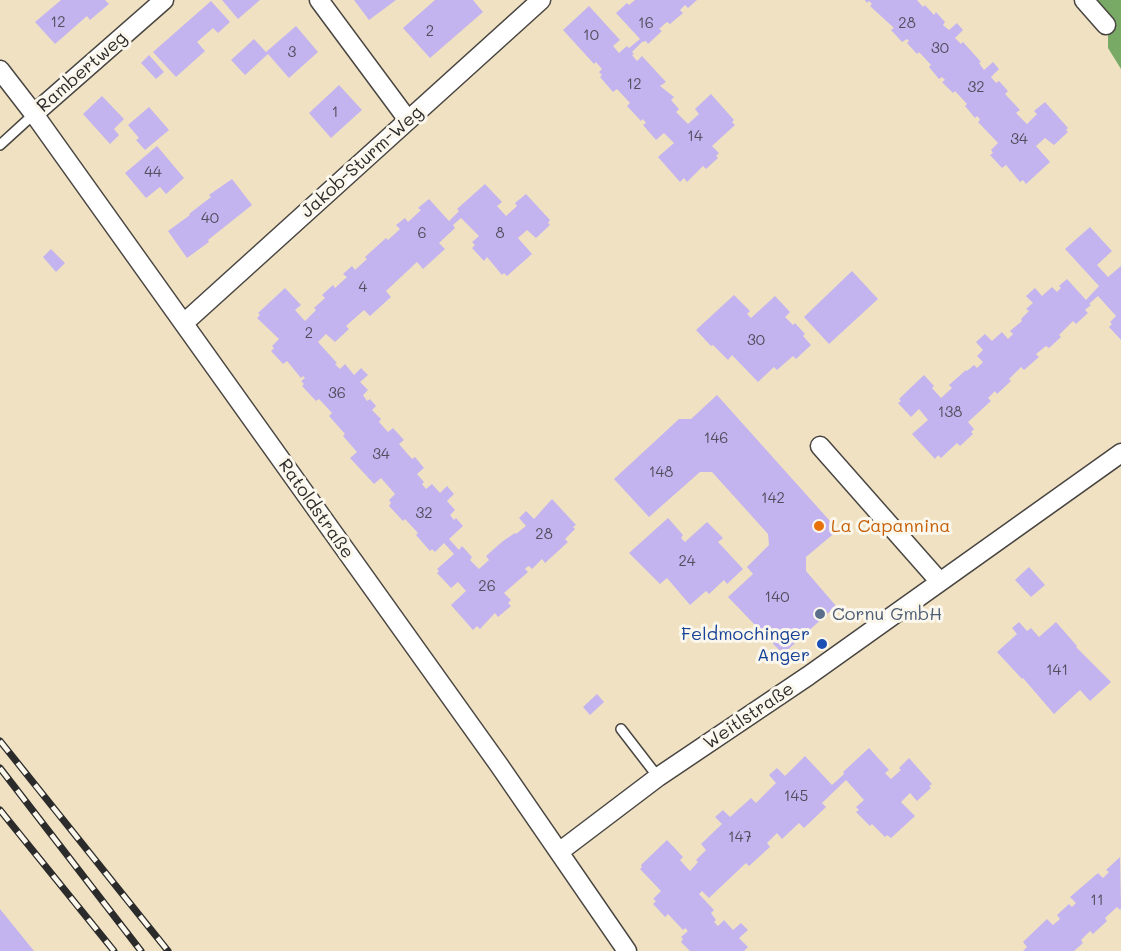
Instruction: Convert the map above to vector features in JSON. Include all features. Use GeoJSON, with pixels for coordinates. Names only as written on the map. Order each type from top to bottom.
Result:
{"type":"FeatureCollection","features":[{"type":"Feature","properties":{"kind":"street","name":"Rambertweg"},"geometry":{"type":"LineString","coordinates":[[34,114],[164,0]]}},
{"type":"Feature","properties":{"kind":"street"},"geometry":{"type":"LineString","coordinates":[[319,0],[408,120]]}},
{"type":"Feature","properties":{"kind":"street","name":"Jakob-Sturm-Weg"},"geometry":{"type":"LineString","coordinates":[[184,323],[541,0]]}},
{"type":"Feature","properties":{"kind":"street"},"geometry":{"type":"LineString","coordinates":[[1084,0],[1106,25]]}},
{"type":"Feature","properties":{"kind":"street","name":"Ratoldstraße"},"geometry":{"type":"LineString","coordinates":[[0,70],[184,323],[627,951]]}},
{"type":"Feature","properties":{"kind":"street"},"geometry":{"type":"LineString","coordinates":[[820,447],[940,582]]}},
{"type":"Feature","properties":{"kind":"street","name":"Weitlstraße"},"geometry":{"type":"LineString","coordinates":[[559,852],[658,777],[808,676],[1121,453]]}},
{"type":"Feature","properties":{"kind":"lane","name":"Rambertweg"},"geometry":{"type":"LineString","coordinates":[[0,145],[34,114]]}},
{"type":"Feature","properties":{"kind":"lane"},"geometry":{"type":"LineString","coordinates":[[621,729],[658,777]]}},
{"type":"Feature","properties":{"kind":"green space"},"geometry":{"type":"Polygon","coordinates":[[[1097,0],[1121,0],[1121,69],[1108,48],[1108,12],[1097,0]]]}},
{"type":"Feature","properties":{"kind":"building"},"geometry":{"type":"Polygon","coordinates":[[[61,0],[105,0],[109,4],[90,20],[87,16],[55,44],[35,22],[61,0]]]}},
{"type":"Feature","properties":{"kind":"building"},"geometry":{"type":"Polygon","coordinates":[[[222,0],[260,0],[238,19],[222,0]]]}},
{"type":"Feature","properties":{"kind":"building"},"geometry":{"type":"Polygon","coordinates":[[[354,0],[396,0],[369,20],[354,0]]]}},
{"type":"Feature","properties":{"kind":"building"},"geometry":{"type":"Polygon","coordinates":[[[435,0],[473,0],[483,12],[430,58],[403,28],[435,0]]]}},
{"type":"Feature","properties":{"kind":"building"},"geometry":{"type":"Polygon","coordinates":[[[635,0],[697,0],[688,8],[685,5],[680,10],[683,13],[670,24],[667,22],[659,29],[662,31],[648,44],[646,41],[642,42],[632,52],[634,54],[632,55],[637,61],[642,56],[666,82],[660,86],[674,97],[671,100],[679,109],[676,112],[688,124],[699,114],[695,109],[711,94],[734,120],[732,122],[735,125],[712,146],[719,153],[716,156],[718,158],[706,169],[703,166],[687,182],[684,178],[680,182],[658,157],[674,143],[664,133],[656,140],[643,125],[646,123],[643,119],[641,121],[627,106],[630,103],[617,89],[613,92],[600,77],[602,75],[599,72],[602,69],[596,62],[594,64],[563,30],[589,6],[620,40],[613,46],[619,53],[640,39],[616,13],[627,3],[629,5],[635,0]]]}},
{"type":"Feature","properties":{"kind":"building"},"geometry":{"type":"Polygon","coordinates":[[[865,0],[917,0],[934,15],[936,12],[945,22],[943,25],[949,30],[957,23],[963,30],[955,38],[961,44],[963,42],[981,62],[979,63],[984,70],[993,62],[999,69],[991,77],[996,83],[999,81],[1008,91],[1005,94],[1020,110],[1016,113],[1027,124],[1037,114],[1034,111],[1045,102],[1068,128],[1066,130],[1068,132],[1054,145],[1045,138],[1036,146],[1050,162],[1026,184],[1023,180],[1020,182],[1006,165],[1002,168],[990,155],[993,153],[991,150],[998,143],[978,122],[979,118],[977,116],[975,118],[965,106],[967,104],[955,91],[953,93],[942,82],[945,80],[942,77],[939,79],[929,67],[931,65],[907,43],[909,41],[907,39],[902,42],[891,30],[894,28],[870,6],[872,4],[869,1],[867,3],[865,0]]]}},
{"type":"Feature","properties":{"kind":"building"},"geometry":{"type":"Polygon","coordinates":[[[211,1],[230,22],[218,33],[213,28],[197,42],[205,51],[176,77],[153,52],[211,1]]]}},
{"type":"Feature","properties":{"kind":"building"},"geometry":{"type":"Polygon","coordinates":[[[296,26],[318,52],[289,78],[268,54],[245,75],[231,60],[254,39],[266,52],[296,26]]]}},
{"type":"Feature","properties":{"kind":"building"},"geometry":{"type":"Polygon","coordinates":[[[149,55],[164,72],[156,79],[141,63],[149,55]]]}},
{"type":"Feature","properties":{"kind":"building"},"geometry":{"type":"Polygon","coordinates":[[[339,85],[362,110],[331,138],[309,113],[339,85]]]}},
{"type":"Feature","properties":{"kind":"building"},"geometry":{"type":"Polygon","coordinates":[[[102,96],[124,119],[114,129],[119,135],[110,144],[83,114],[102,96]]]}},
{"type":"Feature","properties":{"kind":"building"},"geometry":{"type":"Polygon","coordinates":[[[149,107],[169,130],[145,150],[136,140],[139,138],[128,125],[149,107]]]}},
{"type":"Feature","properties":{"kind":"building"},"geometry":{"type":"Polygon","coordinates":[[[157,146],[184,178],[166,194],[160,187],[146,198],[125,173],[157,146]]]}},
{"type":"Feature","properties":{"kind":"building"},"geometry":{"type":"Polygon","coordinates":[[[232,179],[252,205],[187,258],[168,231],[211,197],[209,195],[232,179]]]}},
{"type":"Feature","properties":{"kind":"building"},"geometry":{"type":"Polygon","coordinates":[[[485,184],[502,202],[497,206],[506,216],[517,206],[515,203],[526,194],[550,220],[548,223],[550,225],[536,238],[527,230],[518,238],[532,254],[507,276],[504,273],[502,275],[487,257],[484,261],[472,248],[475,245],[472,242],[479,236],[461,218],[453,225],[455,228],[439,243],[445,249],[423,269],[417,262],[386,291],[391,297],[370,316],[364,310],[346,326],[349,329],[335,342],[326,334],[318,342],[340,369],[345,364],[354,375],[361,368],[368,375],[360,382],[368,390],[363,395],[367,401],[370,399],[376,406],[372,410],[381,419],[379,422],[388,432],[393,428],[404,440],[399,444],[412,459],[415,457],[424,468],[417,474],[424,482],[422,484],[426,489],[432,484],[440,493],[447,486],[454,494],[447,501],[455,510],[450,515],[463,526],[449,539],[459,550],[462,546],[472,557],[470,560],[479,569],[489,560],[486,556],[526,526],[519,518],[526,511],[534,519],[552,499],[576,525],[565,539],[568,542],[545,563],[542,559],[532,569],[527,567],[525,569],[528,572],[504,593],[511,600],[508,603],[511,606],[498,617],[495,613],[480,629],[477,626],[473,630],[451,605],[466,591],[458,582],[451,588],[437,573],[439,571],[437,569],[454,554],[444,543],[435,552],[432,549],[430,551],[416,535],[418,533],[389,506],[391,503],[389,500],[395,494],[381,478],[374,484],[350,458],[357,452],[329,416],[332,413],[302,386],[304,384],[301,381],[305,378],[303,376],[301,378],[287,361],[283,364],[271,351],[274,348],[272,346],[279,339],[257,318],[260,315],[258,313],[285,288],[301,305],[295,310],[305,321],[325,298],[322,295],[333,285],[335,288],[347,277],[343,274],[352,266],[355,270],[367,259],[365,257],[400,229],[396,225],[405,218],[408,222],[421,210],[418,208],[429,199],[449,221],[459,211],[457,209],[485,184]]]}},
{"type":"Feature","properties":{"kind":"building"},"geometry":{"type":"Polygon","coordinates":[[[1090,227],[1112,251],[1097,265],[1108,277],[1121,266],[1121,340],[1109,327],[1112,324],[1110,322],[1116,316],[1098,296],[1085,310],[1088,313],[1076,324],[1073,321],[1049,348],[1046,346],[1036,354],[1039,357],[1024,370],[1021,367],[1009,379],[1011,381],[997,394],[995,391],[988,398],[991,401],[968,422],[974,429],[971,432],[973,434],[960,446],[957,443],[941,458],[938,455],[935,459],[912,434],[928,420],[919,409],[911,417],[898,403],[901,401],[899,399],[924,375],[941,398],[952,388],[949,385],[966,370],[974,365],[977,368],[983,362],[977,356],[983,350],[976,342],[985,334],[992,341],[1002,332],[1008,339],[1013,334],[1010,331],[1022,321],[1021,319],[1029,311],[1026,309],[1033,303],[1026,296],[1035,288],[1042,296],[1052,287],[1057,292],[1061,288],[1059,286],[1067,279],[1086,300],[1099,286],[1065,249],[1090,227]]]}},
{"type":"Feature","properties":{"kind":"building"},"geometry":{"type":"Polygon","coordinates":[[[51,249],[65,263],[56,272],[43,257],[51,249]]]}},
{"type":"Feature","properties":{"kind":"building"},"geometry":{"type":"Polygon","coordinates":[[[852,271],[878,299],[829,344],[804,317],[852,271]]]}},
{"type":"Feature","properties":{"kind":"building"},"geometry":{"type":"Polygon","coordinates":[[[734,295],[750,311],[747,314],[751,318],[775,296],[790,312],[785,317],[793,325],[795,323],[811,345],[796,359],[793,356],[777,370],[774,367],[758,382],[732,355],[728,360],[696,330],[734,295]]]}},
{"type":"Feature","properties":{"kind":"building"},"geometry":{"type":"Polygon","coordinates":[[[717,395],[838,530],[806,557],[806,571],[836,606],[783,654],[728,597],[753,574],[747,567],[769,545],[768,534],[712,472],[700,472],[649,517],[614,479],[679,419],[691,419],[717,395]]]}},
{"type":"Feature","properties":{"kind":"building"},"geometry":{"type":"Polygon","coordinates":[[[668,518],[683,535],[681,538],[685,542],[707,522],[723,538],[718,542],[743,569],[727,584],[724,580],[709,594],[706,591],[690,605],[667,578],[660,584],[629,553],[668,518]]]}},
{"type":"Feature","properties":{"kind":"building"},"geometry":{"type":"Polygon","coordinates":[[[1029,567],[1045,585],[1031,597],[1015,580],[1029,567]]]}},
{"type":"Feature","properties":{"kind":"building"},"geometry":{"type":"Polygon","coordinates":[[[1019,622],[1027,631],[1031,628],[1039,637],[1056,622],[1076,647],[1111,682],[1090,701],[1080,690],[1054,714],[997,652],[1017,634],[1012,628],[1019,622]]]}},
{"type":"Feature","properties":{"kind":"building"},"geometry":{"type":"Polygon","coordinates":[[[597,694],[604,702],[590,715],[583,707],[597,694]]]}},
{"type":"Feature","properties":{"kind":"building"},"geometry":{"type":"Polygon","coordinates":[[[869,748],[889,770],[885,773],[891,779],[909,758],[932,784],[929,786],[931,788],[917,801],[910,793],[901,802],[915,816],[891,838],[887,835],[885,837],[856,812],[859,810],[856,807],[864,800],[846,780],[822,803],[826,807],[804,828],[799,823],[782,839],[777,833],[767,843],[770,847],[749,866],[746,863],[709,898],[702,891],[699,894],[714,910],[711,913],[718,926],[724,920],[733,930],[741,923],[748,930],[739,938],[748,947],[744,951],[690,951],[681,942],[683,939],[681,937],[688,931],[685,928],[683,930],[668,914],[665,917],[653,904],[656,901],[653,899],[661,891],[640,869],[641,865],[667,840],[683,857],[680,860],[690,871],[698,862],[696,860],[706,850],[701,844],[722,824],[715,817],[723,810],[730,817],[751,798],[756,803],[776,783],[769,775],[777,768],[785,776],[805,756],[832,785],[869,748]]]}},
{"type":"Feature","properties":{"kind":"building"},"geometry":{"type":"Polygon","coordinates":[[[1120,857],[1120,910],[1117,907],[1105,918],[1107,921],[1093,934],[1090,931],[1081,940],[1083,943],[1074,951],[1023,951],[1027,947],[1023,942],[1047,919],[1053,925],[1060,919],[1057,915],[1069,904],[1072,907],[1076,903],[1070,897],[1098,873],[1103,878],[1109,872],[1106,870],[1120,857]]]}},
{"type":"Feature","properties":{"kind":"building"},"geometry":{"type":"Polygon","coordinates":[[[0,909],[34,951],[0,951],[0,909]]]}},
{"type":"Feature","properties":{"kind":"railway"},"geometry":{"type":"LineString","coordinates":[[0,741],[168,951]]}},
{"type":"Feature","properties":{"kind":"railway"},"geometry":{"type":"LineString","coordinates":[[0,768],[141,951]]}},
{"type":"Feature","properties":{"kind":"railway"},"geometry":{"type":"LineString","coordinates":[[0,810],[114,951]]}},
{"type":"Feature","properties":{"kind":"place","name":"La Capannina"},"geometry":{"type":"Point","coordinates":[819,526]}},
{"type":"Feature","properties":{"kind":"place","name":"Cornu GmbH"},"geometry":{"type":"Point","coordinates":[820,614]}},
{"type":"Feature","properties":{"kind":"place","name":"Feldmochinger Anger"},"geometry":{"type":"Point","coordinates":[822,644]}}]}
